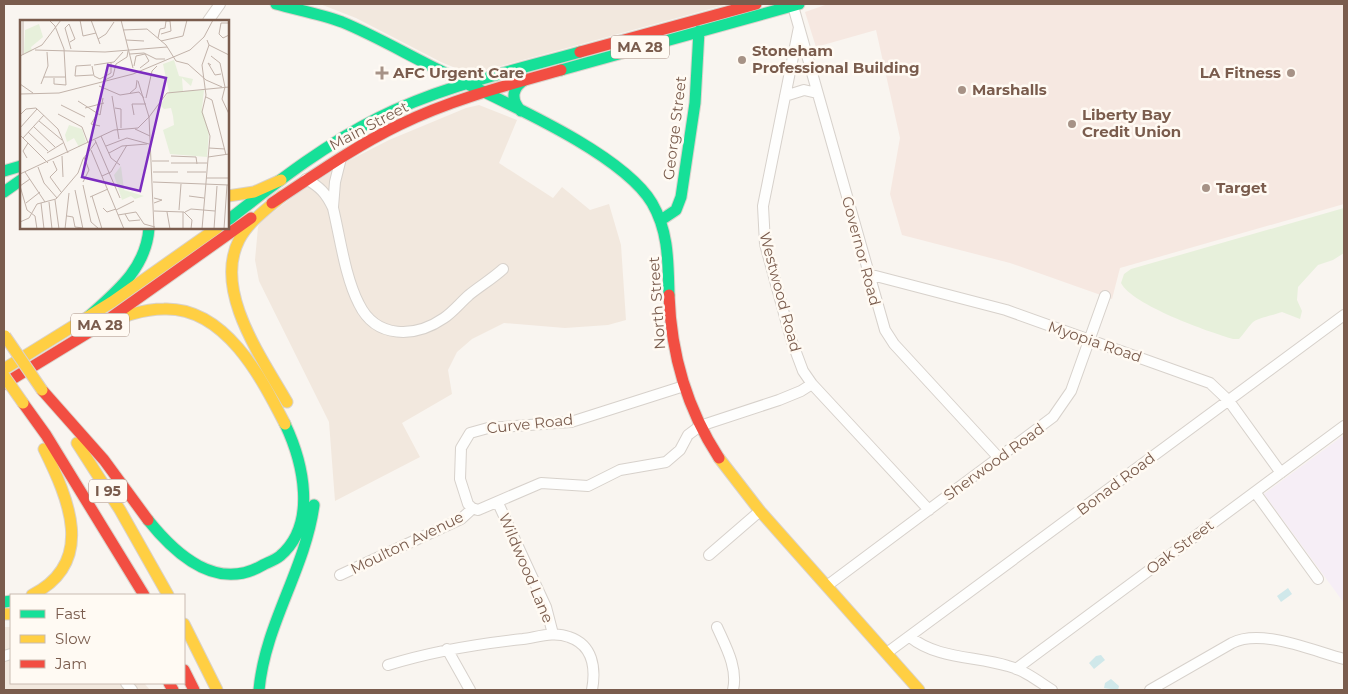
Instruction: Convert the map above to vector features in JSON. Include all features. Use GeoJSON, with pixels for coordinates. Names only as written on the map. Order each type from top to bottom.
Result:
{"type":"FeatureCollection","features":[{"type":"Feature","properties":{"kind":"main road","name":"North Street"},"geometry":{"type":"LineString","coordinates":[[276,4],[341,22],[521,111],[583,144],[626,174],[645,192],[661,220],[668,248],[672,333],[684,386],[700,426],[723,465],[760,511],[888,652],[919,690]]}},
{"type":"Feature","properties":{"kind":"main road","name":"Main Street"},"geometry":{"type":"LineString","coordinates":[[229,219],[281,180],[344,137],[387,113],[464,84],[756,4]]}},
{"type":"Feature","properties":{"kind":"main road","name":"Main Street"},"geometry":{"type":"LineString","coordinates":[[4,384],[43,362],[98,326],[306,180],[399,125],[481,92],[796,5]]}},
{"type":"Feature","properties":{"kind":"main road","name":"George Street"},"geometry":{"type":"LineString","coordinates":[[661,220],[674,212],[681,198],[695,103],[698,31]]}},
{"type":"Feature","properties":{"kind":"main road"},"geometry":{"type":"LineString","coordinates":[[521,111],[514,101],[513,91],[517,84],[528,79]]}},
{"type":"Feature","properties":{"kind":"main road"},"geometry":{"type":"LineString","coordinates":[[4,171],[20,166]]}},
{"type":"Feature","properties":{"kind":"main road"},"geometry":{"type":"LineString","coordinates":[[229,196],[254,192],[281,180]]}},
{"type":"Feature","properties":{"kind":"main road"},"geometry":{"type":"LineString","coordinates":[[4,192],[20,181]]}},
{"type":"Feature","properties":{"kind":"main road"},"geometry":{"type":"LineString","coordinates":[[282,196],[252,221],[238,242],[232,260],[230,279],[236,302],[293,413]]}},
{"type":"Feature","properties":{"kind":"main road"},"geometry":{"type":"LineString","coordinates":[[88,317],[137,269],[147,247],[149,229]]}},
{"type":"Feature","properties":{"kind":"main road","name":"MA 28"},"geometry":{"type":"LineString","coordinates":[[4,369],[149,277],[216,229]]}},
{"type":"Feature","properties":{"kind":"main road"},"geometry":{"type":"LineString","coordinates":[[42,390],[111,468],[166,541],[188,561],[213,573],[240,575],[264,567],[285,550],[300,523],[303,495],[302,471],[297,451],[278,408],[238,348],[218,327],[205,319],[177,310],[149,310],[98,326]]}},
{"type":"Feature","properties":{"kind":"main road","name":"I 95"},"geometry":{"type":"LineString","coordinates":[[4,335],[120,510],[167,594]]}},
{"type":"Feature","properties":{"kind":"main road","name":"I 95"},"geometry":{"type":"LineString","coordinates":[[4,376],[46,435],[143,594]]}},
{"type":"Feature","properties":{"kind":"main road"},"geometry":{"type":"LineString","coordinates":[[23,403],[65,493],[73,524],[71,548],[64,566],[52,582],[34,594]]}},
{"type":"Feature","properties":{"kind":"main road"},"geometry":{"type":"LineString","coordinates":[[259,690],[260,670],[268,641],[296,576],[312,523],[313,474],[300,430]]}},
{"type":"Feature","properties":{"kind":"main road"},"geometry":{"type":"LineString","coordinates":[[185,626],[217,690]]}},
{"type":"Feature","properties":{"kind":"main road"},"geometry":{"type":"LineString","coordinates":[[185,672],[194,690]]}},
{"type":"Feature","properties":{"kind":"street"},"geometry":{"type":"LineString","coordinates":[[209,20],[220,4]]}},
{"type":"Feature","properties":{"kind":"street","name":"Governor Road"},"geometry":{"type":"LineString","coordinates":[[796,5],[798,27],[880,320],[890,340],[999,458]]}},
{"type":"Feature","properties":{"kind":"street","name":"Westwood Road"},"geometry":{"type":"LineString","coordinates":[[798,27],[763,206],[763,234],[795,353],[812,384],[929,510]]}},
{"type":"Feature","properties":{"kind":"street"},"geometry":{"type":"LineString","coordinates":[[784,96],[804,90],[817,93]]}},
{"type":"Feature","properties":{"kind":"street"},"geometry":{"type":"LineString","coordinates":[[333,208],[335,182],[341,158]]}},
{"type":"Feature","properties":{"kind":"street"},"geometry":{"type":"LineString","coordinates":[[306,180],[324,191],[333,208],[357,300],[368,318],[386,330],[409,333],[432,326],[450,314],[469,295],[503,270]]}},
{"type":"Feature","properties":{"kind":"street","name":"Myopia Road"},"geometry":{"type":"LineString","coordinates":[[868,274],[981,302],[1204,380],[1217,388],[1229,401],[1281,473]]}},
{"type":"Feature","properties":{"kind":"street","name":"Sherwood Road"},"geometry":{"type":"LineString","coordinates":[[828,585],[1047,423],[1059,411],[1071,391],[1105,296]]}},
{"type":"Feature","properties":{"kind":"street","name":"Bonad Road"},"geometry":{"type":"LineString","coordinates":[[888,652],[1344,315]]}},
{"type":"Feature","properties":{"kind":"street"},"geometry":{"type":"LineString","coordinates":[[472,508],[478,510],[498,503],[538,484],[588,486],[620,470],[666,462],[677,455],[688,435],[700,426],[779,400],[802,391],[812,384]]}},
{"type":"Feature","properties":{"kind":"street","name":"Curve Road"},"geometry":{"type":"LineString","coordinates":[[472,508],[468,504],[463,492],[460,464],[463,443],[472,432],[488,428],[571,422],[684,386]]}},
{"type":"Feature","properties":{"kind":"street","name":"Oak Street"},"geometry":{"type":"LineString","coordinates":[[1016,669],[1344,426]]}},
{"type":"Feature","properties":{"kind":"street"},"geometry":{"type":"LineString","coordinates":[[1255,492],[1318,579]]}},
{"type":"Feature","properties":{"kind":"street","name":"Wildwood Lane"},"geometry":{"type":"LineString","coordinates":[[498,503],[546,607],[553,634]]}},
{"type":"Feature","properties":{"kind":"street","name":"Moulton Avenue"},"geometry":{"type":"LineString","coordinates":[[340,575],[462,519],[472,508]]}},
{"type":"Feature","properties":{"kind":"street"},"geometry":{"type":"LineString","coordinates":[[709,555],[760,511]]}},
{"type":"Feature","properties":{"kind":"street"},"geometry":{"type":"LineString","coordinates":[[717,627],[732,662],[733,690]]}},
{"type":"Feature","properties":{"kind":"street"},"geometry":{"type":"LineString","coordinates":[[388,665],[447,649],[553,634],[569,637],[588,651],[594,665],[592,690]]}},
{"type":"Feature","properties":{"kind":"street"},"geometry":{"type":"LineString","coordinates":[[910,637],[928,649],[1016,669],[1052,690]]}},
{"type":"Feature","properties":{"kind":"street"},"geometry":{"type":"LineString","coordinates":[[1150,690],[1232,643],[1247,638],[1267,639],[1344,659]]}},
{"type":"Feature","properties":{"kind":"street"},"geometry":{"type":"LineString","coordinates":[[447,649],[470,690]]}},
{"type":"Feature","properties":{"kind":"shaded area"},"geometry":{"type":"Polygon","coordinates":[[[320,4],[728,4],[475,73],[465,72],[441,62],[356,18],[320,4]]]}},
{"type":"Feature","properties":{"kind":"shaded area"},"geometry":{"type":"Polygon","coordinates":[[[828,4],[1344,4],[1344,204],[1120,268],[1112,299],[1010,263],[902,235],[890,194],[900,138],[876,30],[816,47],[805,12],[828,4]]]}},
{"type":"Feature","properties":{"kind":"shaded area"},"geometry":{"type":"Polygon","coordinates":[[[479,105],[517,120],[499,163],[553,198],[562,187],[590,210],[609,204],[621,245],[626,320],[608,325],[565,328],[504,323],[472,339],[457,352],[448,370],[452,394],[402,423],[420,457],[335,501],[329,422],[259,281],[255,260],[258,227],[261,221],[304,189],[348,161],[389,140],[466,108],[479,105]]]}},
{"type":"Feature","properties":{"kind":"shaded area"},"geometry":{"type":"Polygon","coordinates":[[[1344,435],[1344,603],[1264,494],[1344,435]]]}},
{"type":"Feature","properties":{"kind":"shaded area"},"geometry":{"type":"Polygon","coordinates":[[[4,627],[10,627],[10,684],[145,684],[150,690],[4,690],[4,627]]]}},
{"type":"Feature","properties":{"kind":"green space"},"geometry":{"type":"Polygon","coordinates":[[[1344,208],[1344,253],[1333,260],[1318,265],[1298,287],[1297,300],[1302,311],[1300,319],[1282,312],[1252,323],[1239,339],[1233,339],[1155,309],[1128,291],[1121,283],[1124,274],[1131,269],[1344,208]]]}},
{"type":"Feature","properties":{"kind":"water"},"geometry":{"type":"Polygon","coordinates":[[[1288,588],[1292,594],[1281,602],[1277,596],[1288,588]]]}},
{"type":"Feature","properties":{"kind":"water"},"geometry":{"type":"Polygon","coordinates":[[[1101,655],[1105,660],[1094,669],[1089,663],[1096,656],[1101,655]]]}},
{"type":"Feature","properties":{"kind":"water"},"geometry":{"type":"Polygon","coordinates":[[[1111,679],[1119,686],[1118,690],[1104,688],[1105,683],[1111,679]]]}},
{"type":"Feature","properties":{"kind":"traffic: fast"},"geometry":{"type":"LineString","coordinates":[[276,4],[334,19],[367,33],[524,111],[556,128],[614,164],[636,184],[652,203],[658,214],[665,236],[669,295]]}},
{"type":"Feature","properties":{"kind":"traffic: fast"},"geometry":{"type":"LineString","coordinates":[[561,70],[799,4]]}},
{"type":"Feature","properties":{"kind":"traffic: fast"},"geometry":{"type":"LineString","coordinates":[[661,220],[676,210],[681,197],[695,103],[699,31]]}},
{"type":"Feature","properties":{"kind":"traffic: fast"},"geometry":{"type":"LineString","coordinates":[[229,219],[319,152],[378,118],[452,88],[580,52]]}},
{"type":"Feature","properties":{"kind":"traffic: fast"},"geometry":{"type":"LineString","coordinates":[[521,111],[517,107],[514,94],[515,89],[526,79]]}},
{"type":"Feature","properties":{"kind":"traffic: fast"},"geometry":{"type":"LineString","coordinates":[[4,171],[20,166]]}},
{"type":"Feature","properties":{"kind":"traffic: fast"},"geometry":{"type":"LineString","coordinates":[[4,192],[20,181]]}},
{"type":"Feature","properties":{"kind":"traffic: fast"},"geometry":{"type":"LineString","coordinates":[[88,317],[119,289],[136,268],[147,243],[149,229]]}},
{"type":"Feature","properties":{"kind":"traffic: fast"},"geometry":{"type":"LineString","coordinates":[[148,520],[171,546],[199,566],[214,572],[230,574],[246,572],[280,556],[292,543],[299,527],[303,510],[304,492],[297,456],[285,424]]}},
{"type":"Feature","properties":{"kind":"traffic: fast"},"geometry":{"type":"LineString","coordinates":[[259,690],[269,642],[302,552],[314,505]]}},
{"type":"Feature","properties":{"kind":"traffic: fast"},"geometry":{"type":"LineString","coordinates":[[4,602],[10,601]]}},
{"type":"Feature","properties":{"kind":"traffic: slow"},"geometry":{"type":"LineString","coordinates":[[229,196],[254,192],[281,180]]}},
{"type":"Feature","properties":{"kind":"traffic: slow"},"geometry":{"type":"LineString","coordinates":[[282,196],[258,216],[243,233],[233,260],[232,281],[236,302],[244,324],[287,402]]}},
{"type":"Feature","properties":{"kind":"traffic: slow"},"geometry":{"type":"LineString","coordinates":[[4,369],[112,302],[216,229]]}},
{"type":"Feature","properties":{"kind":"traffic: slow"},"geometry":{"type":"LineString","coordinates":[[98,326],[130,314],[155,309],[186,311],[205,320],[223,332],[252,366],[285,424]]}},
{"type":"Feature","properties":{"kind":"traffic: slow"},"geometry":{"type":"LineString","coordinates":[[5,336],[42,390]]}},
{"type":"Feature","properties":{"kind":"traffic: slow"},"geometry":{"type":"LineString","coordinates":[[4,376],[23,403]]}},
{"type":"Feature","properties":{"kind":"traffic: slow"},"geometry":{"type":"LineString","coordinates":[[77,443],[120,510],[167,594]]}},
{"type":"Feature","properties":{"kind":"traffic: slow"},"geometry":{"type":"LineString","coordinates":[[33,594],[52,581],[65,565],[71,547],[68,508],[44,449]]}},
{"type":"Feature","properties":{"kind":"traffic: slow"},"geometry":{"type":"LineString","coordinates":[[719,458],[760,511],[919,690]]}},
{"type":"Feature","properties":{"kind":"traffic: slow"},"geometry":{"type":"LineString","coordinates":[[4,614],[10,614]]}},
{"type":"Feature","properties":{"kind":"traffic: slow"},"geometry":{"type":"LineString","coordinates":[[185,626],[217,690]]}},
{"type":"Feature","properties":{"kind":"traffic: jam"},"geometry":{"type":"LineString","coordinates":[[580,52],[756,4]]}},
{"type":"Feature","properties":{"kind":"traffic: jam"},"geometry":{"type":"LineString","coordinates":[[272,203],[334,162],[418,116],[479,94],[561,70]]}},
{"type":"Feature","properties":{"kind":"traffic: jam"},"geometry":{"type":"LineString","coordinates":[[4,384],[99,326],[251,218]]}},
{"type":"Feature","properties":{"kind":"traffic: jam"},"geometry":{"type":"LineString","coordinates":[[669,295],[673,338],[683,380],[698,420],[719,458]]}},
{"type":"Feature","properties":{"kind":"traffic: jam"},"geometry":{"type":"LineString","coordinates":[[42,390],[104,460],[148,520]]}},
{"type":"Feature","properties":{"kind":"traffic: jam"},"geometry":{"type":"LineString","coordinates":[[23,403],[46,435],[143,594]]}},
{"type":"Feature","properties":{"kind":"traffic: jam"},"geometry":{"type":"LineString","coordinates":[[185,672],[194,690]]}},
{"type":"Feature","properties":{"kind":"traffic: jam"},"geometry":{"type":"LineString","coordinates":[[170,684],[173,690]]}},
{"type":"Feature","properties":{"kind":"place","name":"Stoneham Professional Building"},"geometry":{"type":"Point","coordinates":[742,60]}},
{"type":"Feature","properties":{"kind":"place","name":"AFC Urgent Care"},"geometry":{"type":"Point","coordinates":[382,73]}},
{"type":"Feature","properties":{"kind":"place","name":"LA Fitness"},"geometry":{"type":"Point","coordinates":[1291,73]}},
{"type":"Feature","properties":{"kind":"place","name":"Marshalls"},"geometry":{"type":"Point","coordinates":[962,90]}},
{"type":"Feature","properties":{"kind":"place","name":"Liberty Bay Credit Union"},"geometry":{"type":"Point","coordinates":[1072,124]}},
{"type":"Feature","properties":{"kind":"place","name":"Target"},"geometry":{"type":"Point","coordinates":[1206,188]}}]}
